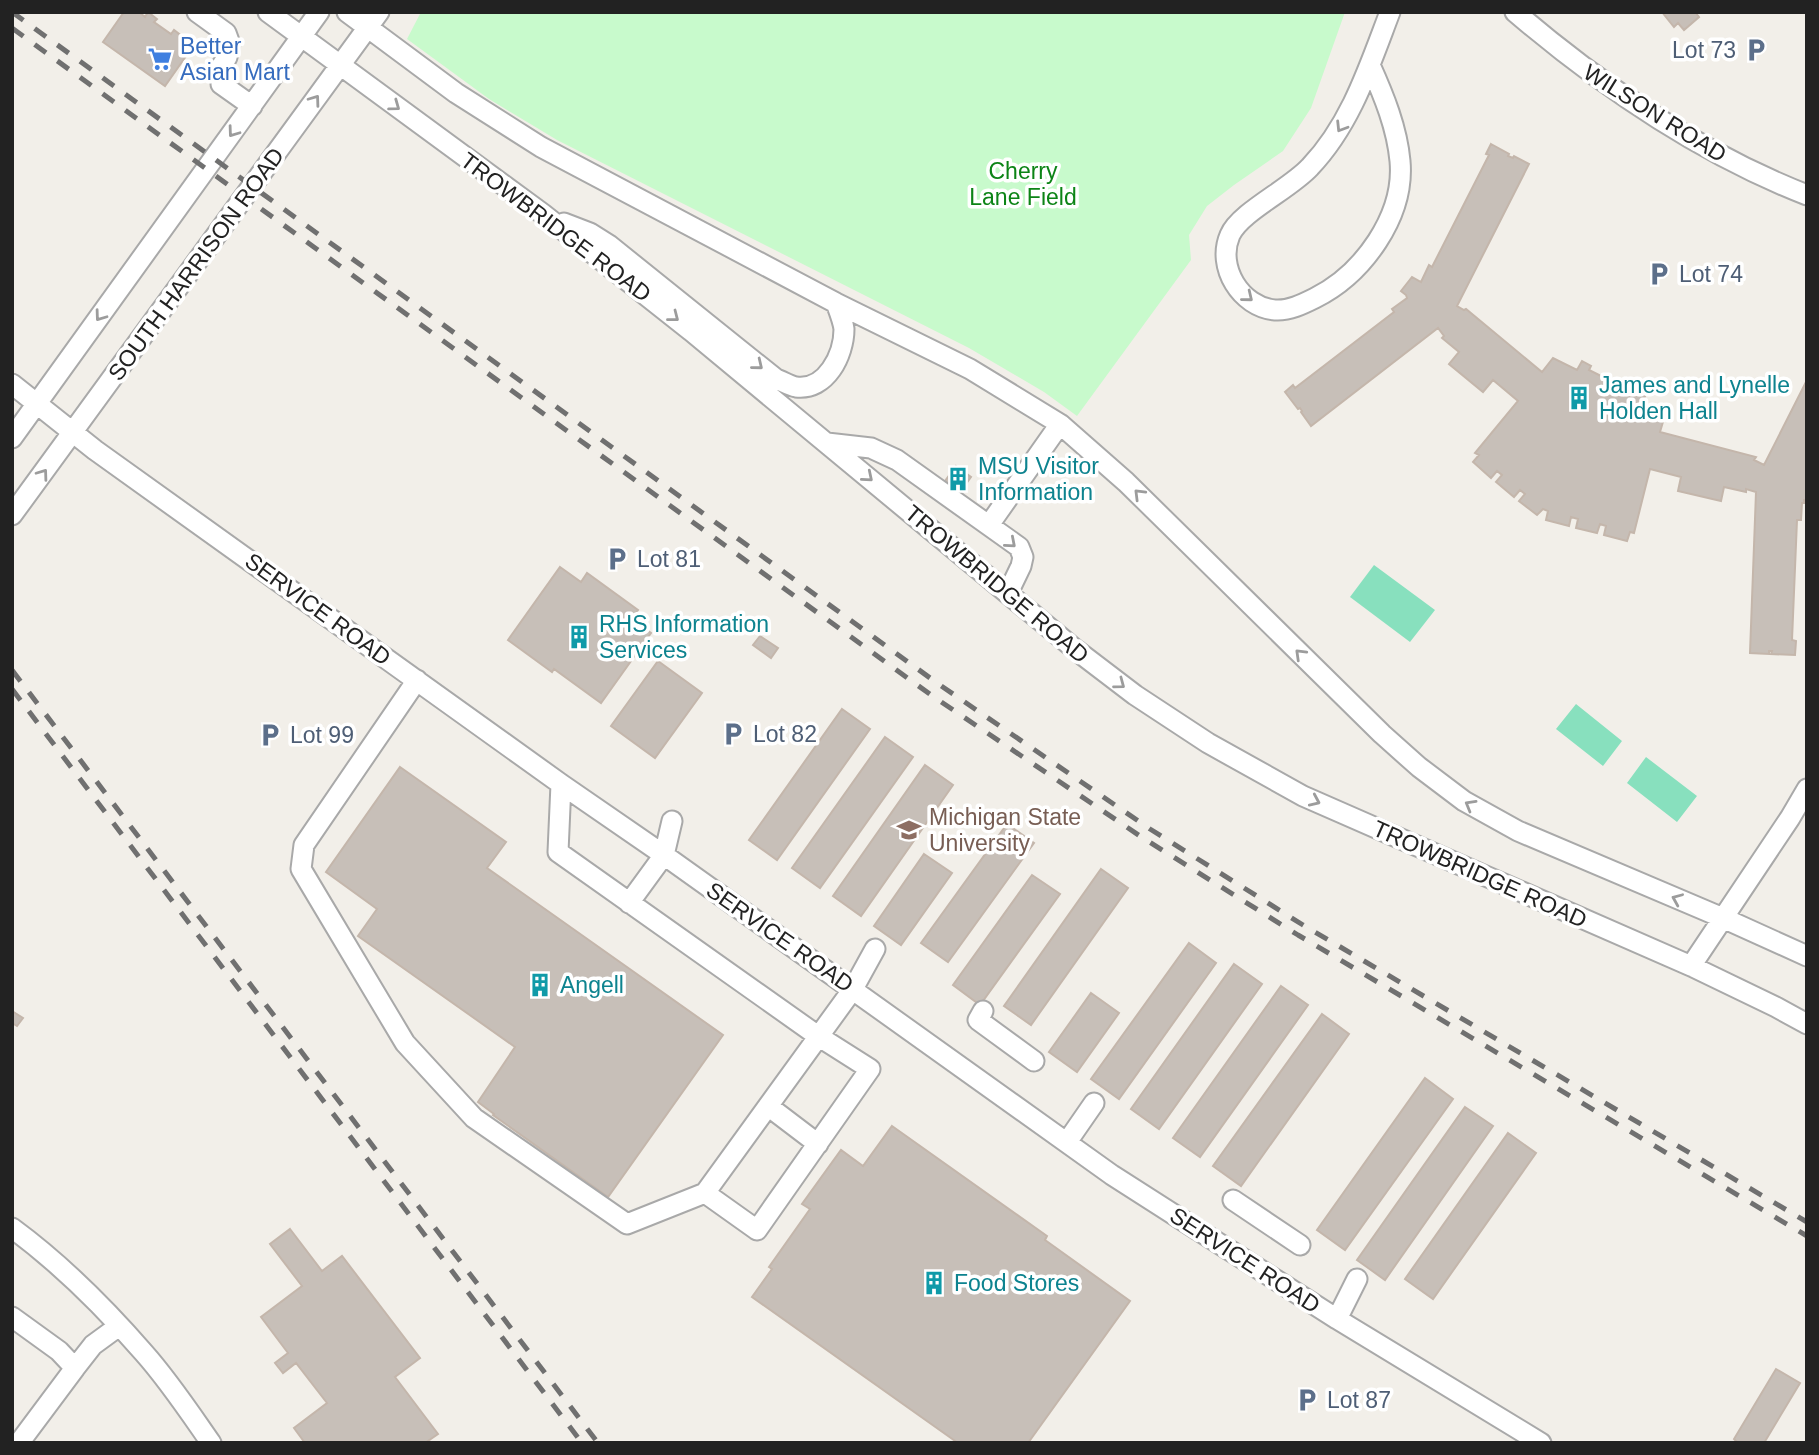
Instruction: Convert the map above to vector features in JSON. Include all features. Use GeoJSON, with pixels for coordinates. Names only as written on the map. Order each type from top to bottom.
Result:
{"type":"FeatureCollection","features":[{"type":"Feature","properties":{"kind":"street"},"geometry":{"type":"LineString","coordinates":[[197,12],[226,33],[230,44],[221,67],[221,84],[252,106]]}},
{"type":"Feature","properties":{"kind":"street","name":"TROWBRIDGE ROAD"},"geometry":{"type":"LineString","coordinates":[[268,12],[543,214],[691,331],[1076,650],[1135,695],[1208,743],[1303,796],[1691,967],[1807,1024]]}},
{"type":"Feature","properties":{"kind":"street","name":"SOUTH HARRISON ROAD"},"geometry":{"type":"LineString","coordinates":[[12,438],[319,12]]}},
{"type":"Feature","properties":{"kind":"street"},"geometry":{"type":"LineString","coordinates":[[347,12],[373,20],[456,93],[512,130],[836,303],[970,369],[1060,424],[1126,482],[1382,734],[1419,768],[1464,801],[1518,831],[1807,956]]}},
{"type":"Feature","properties":{"kind":"street"},"geometry":{"type":"LineString","coordinates":[[1370,65],[1386,102],[1396,135],[1400,161],[1400,181],[1384,230],[1360,265],[1327,292],[1301,305],[1283,310],[1272,310],[1258,305],[1245,298],[1234,284],[1227,267],[1228,239],[1241,220],[1292,185],[1330,144],[1347,118],[1390,12]]}},
{"type":"Feature","properties":{"kind":"street","name":"WILSON ROAD"},"geometry":{"type":"LineString","coordinates":[[1515,12],[1585,69],[1663,123],[1735,163],[1807,195]]}},
{"type":"Feature","properties":{"kind":"street","name":"SOUTH HARRISON ROAD"},"geometry":{"type":"LineString","coordinates":[[12,515],[373,20]]}},
{"type":"Feature","properties":{"kind":"street"},"geometry":{"type":"LineString","coordinates":[[543,214],[590,233],[609,245],[776,379],[795,387],[811,386],[829,373],[841,352],[844,328],[836,303]]}},
{"type":"Feature","properties":{"kind":"street","name":"SERVICE ROAD"},"geometry":{"type":"LineString","coordinates":[[12,384],[38,402],[72,432],[561,784],[1112,1175],[1337,1319],[1541,1443]]}},
{"type":"Feature","properties":{"kind":"street"},"geometry":{"type":"LineString","coordinates":[[989,525],[1060,424]]}},
{"type":"Feature","properties":{"kind":"street"},"geometry":{"type":"LineString","coordinates":[[826,442],[871,448],[897,460],[1018,547],[1023,557],[1021,566],[1007,593]]}},
{"type":"Feature","properties":{"kind":"street"},"geometry":{"type":"LineString","coordinates":[[417,680],[304,845],[301,869],[405,1043],[474,1118],[627,1224],[705,1193],[853,989],[875,949]]}},
{"type":"Feature","properties":{"kind":"street"},"geometry":{"type":"LineString","coordinates":[[561,784],[558,852],[818,1036],[870,1069],[757,1230],[705,1193]]}},
{"type":"Feature","properties":{"kind":"street"},"geometry":{"type":"LineString","coordinates":[[1691,967],[1807,789]]}},
{"type":"Feature","properties":{"kind":"street"},"geometry":{"type":"LineString","coordinates":[[629,903],[664,855],[672,821]]}},
{"type":"Feature","properties":{"kind":"street"},"geometry":{"type":"LineString","coordinates":[[983,1011],[978,1020],[1034,1061]]}},
{"type":"Feature","properties":{"kind":"street"},"geometry":{"type":"LineString","coordinates":[[1067,1142],[1094,1103]]}},
{"type":"Feature","properties":{"kind":"street"},"geometry":{"type":"LineString","coordinates":[[768,1106],[818,1144]]}},
{"type":"Feature","properties":{"kind":"street"},"geometry":{"type":"LineString","coordinates":[[1233,1200],[1300,1245]]}},
{"type":"Feature","properties":{"kind":"street"},"geometry":{"type":"LineString","coordinates":[[12,1228],[42,1250],[97,1302],[146,1354],[211,1443]]}},
{"type":"Feature","properties":{"kind":"street"},"geometry":{"type":"LineString","coordinates":[[1337,1319],[1357,1279]]}},
{"type":"Feature","properties":{"kind":"street"},"geometry":{"type":"LineString","coordinates":[[12,1317],[59,1351],[75,1368]]}},
{"type":"Feature","properties":{"kind":"street"},"geometry":{"type":"LineString","coordinates":[[19,1443],[93,1345],[119,1326]]}},
{"type":"Feature","properties":{"kind":"green space","name":"Cherry Lane Field"},"geometry":{"type":"Polygon","coordinates":[[[421,12],[1345,12],[1311,108],[1283,151],[1207,206],[1189,235],[1191,260],[1077,416],[1044,392],[969,348],[557,140],[489,99],[407,39],[421,12]]]}},
{"type":"Feature","properties":{"kind":"green space"},"geometry":{"type":"Polygon","coordinates":[[[1374,565],[1435,610],[1410,642],[1350,597],[1374,565]]]}},
{"type":"Feature","properties":{"kind":"green space"},"geometry":{"type":"Polygon","coordinates":[[[1576,704],[1622,741],[1603,766],[1556,729],[1576,704]]]}},
{"type":"Feature","properties":{"kind":"green space"},"geometry":{"type":"Polygon","coordinates":[[[1646,757],[1697,796],[1677,822],[1627,783],[1646,757]]]}},
{"type":"Feature","properties":{"kind":"building"},"geometry":{"type":"Polygon","coordinates":[[[124,12],[139,12],[145,17],[148,12],[157,19],[154,22],[171,34],[174,30],[183,37],[180,41],[191,49],[165,86],[103,42],[124,12]]]}},
{"type":"Feature","properties":{"kind":"building"},"geometry":{"type":"Polygon","coordinates":[[[1662,12],[1695,12],[1699,17],[1684,30],[1678,23],[1674,27],[1662,12]]]}},
{"type":"Feature","properties":{"kind":"building","name":"James and Lynelle Holden Hall"},"geometry":{"type":"Polygon","coordinates":[[[1491,144],[1509,154],[1508,156],[1514,156],[1529,164],[1457,306],[1466,309],[1542,372],[1553,358],[1577,370],[1582,361],[1591,366],[1589,370],[1635,393],[1637,389],[1646,394],[1642,403],[1665,415],[1660,432],[1756,457],[1754,460],[1764,465],[1807,380],[1807,500],[1802,503],[1801,520],[1797,520],[1792,640],[1796,641],[1795,655],[1771,654],[1772,651],[1769,651],[1769,654],[1750,653],[1756,492],[1724,487],[1721,501],[1678,491],[1681,477],[1650,469],[1634,533],[1630,532],[1627,541],[1604,535],[1606,526],[1600,524],[1597,533],[1576,528],[1578,519],[1571,517],[1569,526],[1546,520],[1548,511],[1543,509],[1537,515],[1519,501],[1525,494],[1520,490],[1514,497],[1496,482],[1502,475],[1497,471],[1491,478],[1473,462],[1479,455],[1475,453],[1518,401],[1493,380],[1483,392],[1449,364],[1459,352],[1442,338],[1444,336],[1438,328],[1311,426],[1300,408],[1298,409],[1285,392],[1293,385],[1295,388],[1394,312],[1392,309],[1407,298],[1401,291],[1412,277],[1421,282],[1429,265],[1432,267],[1489,155],[1486,154],[1491,144]]]}},
{"type":"Feature","properties":{"kind":"building","name":"MSU Visitor Information"},"geometry":{"type":"Polygon","coordinates":[[[956,466],[971,477],[960,492],[945,481],[956,466]]]}},
{"type":"Feature","properties":{"kind":"building","name":"RHS Information Services"},"geometry":{"type":"Polygon","coordinates":[[[560,567],[581,582],[587,573],[638,610],[632,619],[651,633],[601,703],[508,640],[560,567]]]}},
{"type":"Feature","properties":{"kind":"building"},"geometry":{"type":"Polygon","coordinates":[[[760,636],[778,648],[771,658],[753,645],[760,636]]]}},
{"type":"Feature","properties":{"kind":"building"},"geometry":{"type":"Polygon","coordinates":[[[658,661],[702,693],[655,758],[611,726],[658,661]]]}},
{"type":"Feature","properties":{"kind":"building"},"geometry":{"type":"Polygon","coordinates":[[[842,709],[870,729],[777,860],[749,840],[842,709]]]}},
{"type":"Feature","properties":{"kind":"building"},"geometry":{"type":"Polygon","coordinates":[[[885,737],[913,757],[820,888],[792,868],[885,737]]]}},
{"type":"Feature","properties":{"kind":"building"},"geometry":{"type":"Polygon","coordinates":[[[925,765],[953,785],[861,916],[833,896],[925,765]]]}},
{"type":"Feature","properties":{"kind":"building","name":"Angell"},"geometry":{"type":"Polygon","coordinates":[[[400,767],[506,842],[487,868],[723,1035],[608,1197],[478,1102],[515,1047],[358,936],[377,909],[326,872],[400,767]]]}},
{"type":"Feature","properties":{"kind":"building"},"geometry":{"type":"Polygon","coordinates":[[[1007,824],[1034,843],[948,962],[921,943],[1007,824]]]}},
{"type":"Feature","properties":{"kind":"building"},"geometry":{"type":"Polygon","coordinates":[[[924,854],[952,873],[901,945],[874,926],[924,854]]]}},
{"type":"Feature","properties":{"kind":"building"},"geometry":{"type":"Polygon","coordinates":[[[1101,869],[1128,888],[1031,1025],[1004,1006],[1101,869]]]}},
{"type":"Feature","properties":{"kind":"building"},"geometry":{"type":"Polygon","coordinates":[[[1032,875],[1060,894],[980,1005],[953,985],[1032,875]]]}},
{"type":"Feature","properties":{"kind":"building"},"geometry":{"type":"Polygon","coordinates":[[[1189,943],[1216,963],[1119,1099],[1091,1079],[1189,943]]]}},
{"type":"Feature","properties":{"kind":"building"},"geometry":{"type":"Polygon","coordinates":[[[1234,964],[1262,984],[1159,1129],[1131,1109],[1234,964]]]}},
{"type":"Feature","properties":{"kind":"building"},"geometry":{"type":"Polygon","coordinates":[[[1281,986],[1308,1005],[1200,1157],[1173,1138],[1281,986]]]}},
{"type":"Feature","properties":{"kind":"building"},"geometry":{"type":"Polygon","coordinates":[[[1091,993],[1119,1013],[1077,1072],[1049,1052],[1091,993]]]}},
{"type":"Feature","properties":{"kind":"building"},"geometry":{"type":"Polygon","coordinates":[[[12,1011],[23,1018],[17,1026],[12,1023],[12,1011]]]}},
{"type":"Feature","properties":{"kind":"building"},"geometry":{"type":"Polygon","coordinates":[[[1322,1014],[1349,1034],[1241,1186],[1213,1166],[1322,1014]]]}},
{"type":"Feature","properties":{"kind":"building"},"geometry":{"type":"Polygon","coordinates":[[[1425,1078],[1453,1099],[1345,1250],[1317,1230],[1425,1078]]]}},
{"type":"Feature","properties":{"kind":"building"},"geometry":{"type":"Polygon","coordinates":[[[1465,1107],[1493,1126],[1385,1280],[1357,1260],[1465,1107]]]}},
{"type":"Feature","properties":{"kind":"building","name":"Food Stores"},"geometry":{"type":"Polygon","coordinates":[[[892,1126],[1047,1236],[1045,1240],[1130,1301],[1028,1443],[958,1443],[752,1297],[772,1269],[769,1267],[810,1209],[802,1204],[841,1150],[863,1166],[892,1126]]]}},
{"type":"Feature","properties":{"kind":"building"},"geometry":{"type":"Polygon","coordinates":[[[1508,1133],[1536,1153],[1433,1299],[1405,1279],[1508,1133]]]}},
{"type":"Feature","properties":{"kind":"building"},"geometry":{"type":"Polygon","coordinates":[[[290,1229],[322,1271],[342,1256],[420,1358],[395,1377],[438,1434],[425,1443],[305,1443],[294,1428],[327,1403],[296,1363],[283,1373],[275,1363],[288,1353],[261,1317],[302,1286],[270,1244],[290,1229]]]}},
{"type":"Feature","properties":{"kind":"building"},"geometry":{"type":"Polygon","coordinates":[[[1776,1369],[1800,1383],[1764,1443],[1735,1443],[1734,1439],[1776,1369]]]}},
{"type":"Feature","properties":{"kind":"railway"},"geometry":{"type":"LineString","coordinates":[[12,12],[937,683],[1150,829],[1303,925],[1807,1222]]}},
{"type":"Feature","properties":{"kind":"railway"},"geometry":{"type":"LineString","coordinates":[[12,28],[931,695],[1143,838],[1298,935],[1807,1236]]}},
{"type":"Feature","properties":{"kind":"railway"},"geometry":{"type":"LineString","coordinates":[[12,670],[598,1443]]}},
{"type":"Feature","properties":{"kind":"railway"},"geometry":{"type":"LineString","coordinates":[[12,689],[582,1443]]}},
{"type":"Feature","properties":{"kind":"place","name":"Lot 73"},"geometry":{"type":"Point","coordinates":[1756,50]}},
{"type":"Feature","properties":{"kind":"place","name":"Better Asian Mart"},"geometry":{"type":"Point","coordinates":[160,59]}},
{"type":"Feature","properties":{"kind":"place","name":"Lot 74"},"geometry":{"type":"Point","coordinates":[1659,274]}},
{"type":"Feature","properties":{"kind":"place","name":"James and Lynelle Holden Hall"},"geometry":{"type":"Point","coordinates":[1579,398]}},
{"type":"Feature","properties":{"kind":"place","name":"MSU Visitor Information"},"geometry":{"type":"Point","coordinates":[958,479]}},
{"type":"Feature","properties":{"kind":"place","name":"Lot 81"},"geometry":{"type":"Point","coordinates":[617,559]}},
{"type":"Feature","properties":{"kind":"place","name":"RHS Information Services"},"geometry":{"type":"Point","coordinates":[579,637]}},
{"type":"Feature","properties":{"kind":"place","name":"Lot 82"},"geometry":{"type":"Point","coordinates":[733,734]}},
{"type":"Feature","properties":{"kind":"place","name":"Lot 99"},"geometry":{"type":"Point","coordinates":[270,735]}},
{"type":"Feature","properties":{"kind":"place","name":"Michigan State University"},"geometry":{"type":"Point","coordinates":[909,830]}},
{"type":"Feature","properties":{"kind":"place","name":"Angell"},"geometry":{"type":"Point","coordinates":[540,985]}},
{"type":"Feature","properties":{"kind":"place","name":"Food Stores"},"geometry":{"type":"Point","coordinates":[934,1283]}},
{"type":"Feature","properties":{"kind":"place","name":"Lot 87"},"geometry":{"type":"Point","coordinates":[1307,1400]}}]}
